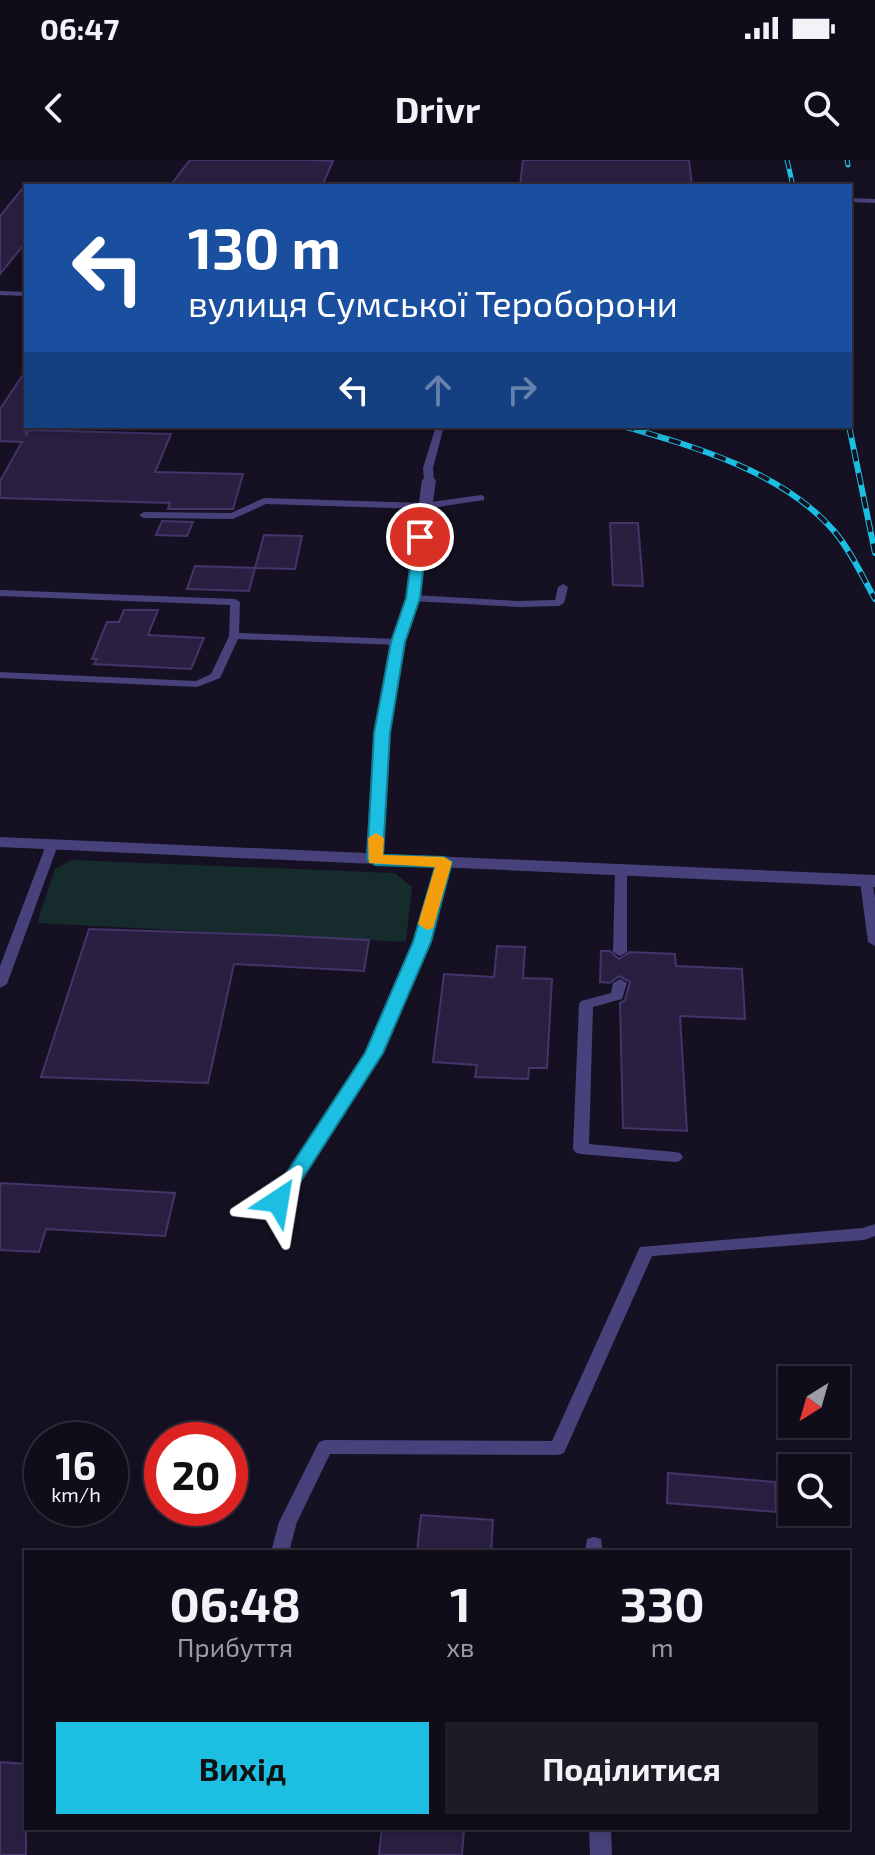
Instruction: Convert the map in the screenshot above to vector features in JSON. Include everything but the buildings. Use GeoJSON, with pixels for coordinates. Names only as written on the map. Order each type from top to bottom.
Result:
{"type":"FeatureCollection","features":[{"type":"Feature","properties":{"kind":"street"},"geometry":{"type":"LineString","coordinates":[[375,860],[382,733],[398,642],[413,598],[429,480]]}},
{"type":"Feature","properties":{"kind":"street"},"geometry":{"type":"LineString","coordinates":[[0,842],[870,881]]}},
{"type":"Feature","properties":{"kind":"lane"},"geometry":{"type":"LineString","coordinates":[[852,200],[875,201]]}},
{"type":"Feature","properties":{"kind":"lane"},"geometry":{"type":"LineString","coordinates":[[0,293],[24,294]]}},
{"type":"Feature","properties":{"kind":"lane"},"geometry":{"type":"LineString","coordinates":[[429,480],[428,468],[439,428]]}},
{"type":"Feature","properties":{"kind":"lane"},"geometry":{"type":"LineString","coordinates":[[144,515],[233,516],[264,501],[424,506],[481,498]]}},
{"type":"Feature","properties":{"kind":"lane"},"geometry":{"type":"LineString","coordinates":[[413,598],[559,603],[563,587]]}},
{"type":"Feature","properties":{"kind":"lane"},"geometry":{"type":"LineString","coordinates":[[0,593],[235,602],[234,636],[216,676],[197,684],[0,675]]}},
{"type":"Feature","properties":{"kind":"lane"},"geometry":{"type":"LineString","coordinates":[[234,636],[398,642]]}},
{"type":"Feature","properties":{"kind":"lane"},"geometry":{"type":"LineString","coordinates":[[0,984],[52,845]]}},
{"type":"Feature","properties":{"kind":"lane"},"geometry":{"type":"LineString","coordinates":[[278,1201],[374,1053],[422,942],[444,862]]}},
{"type":"Feature","properties":{"kind":"lane"},"geometry":{"type":"LineString","coordinates":[[620,952],[621,870]]}},
{"type":"Feature","properties":{"kind":"lane"},"geometry":{"type":"LineString","coordinates":[[870,881],[875,942]]}},
{"type":"Feature","properties":{"kind":"lane"},"geometry":{"type":"LineString","coordinates":[[620,983],[617,996],[586,1004],[581,1149],[675,1157]]}},
{"type":"Feature","properties":{"kind":"lane"},"geometry":{"type":"LineString","coordinates":[[281,1550],[288,1522],[325,1447],[558,1448],[646,1251],[763,1244],[864,1234],[875,1230]]}},
{"type":"Feature","properties":{"kind":"lane"},"geometry":{"type":"LineString","coordinates":[[600,1830],[601,1855]]}},
{"type":"Feature","properties":{"kind":"green space"},"geometry":{"type":"Polygon","coordinates":[[[72,860],[395,873],[412,887],[406,942],[37,923],[55,869],[72,860]]]}},
{"type":"Feature","properties":{"kind":"railway"},"geometry":{"type":"LineString","coordinates":[[787,160],[793,184]]}},
{"type":"Feature","properties":{"kind":"railway"},"geometry":{"type":"LineString","coordinates":[[847,160],[848,165]]}},
{"type":"Feature","properties":{"kind":"railway"},"geometry":{"type":"LineString","coordinates":[[630,428],[737,464],[790,493],[834,531],[875,599]]}},
{"type":"Feature","properties":{"kind":"railway"},"geometry":{"type":"LineString","coordinates":[[849,428],[875,553]]}},
{"type":"Feature","properties":{"kind":"slow traffic"},"geometry":{"type":"LineString","coordinates":[[376,838],[375,860],[444,862],[427,924]]}},
{"type":"Feature","properties":{"kind":"route"},"geometry":{"type":"LineString","coordinates":[[278,1201],[374,1053],[422,942],[444,862],[375,860],[382,733],[398,642],[413,598],[420,537]]}}]}
